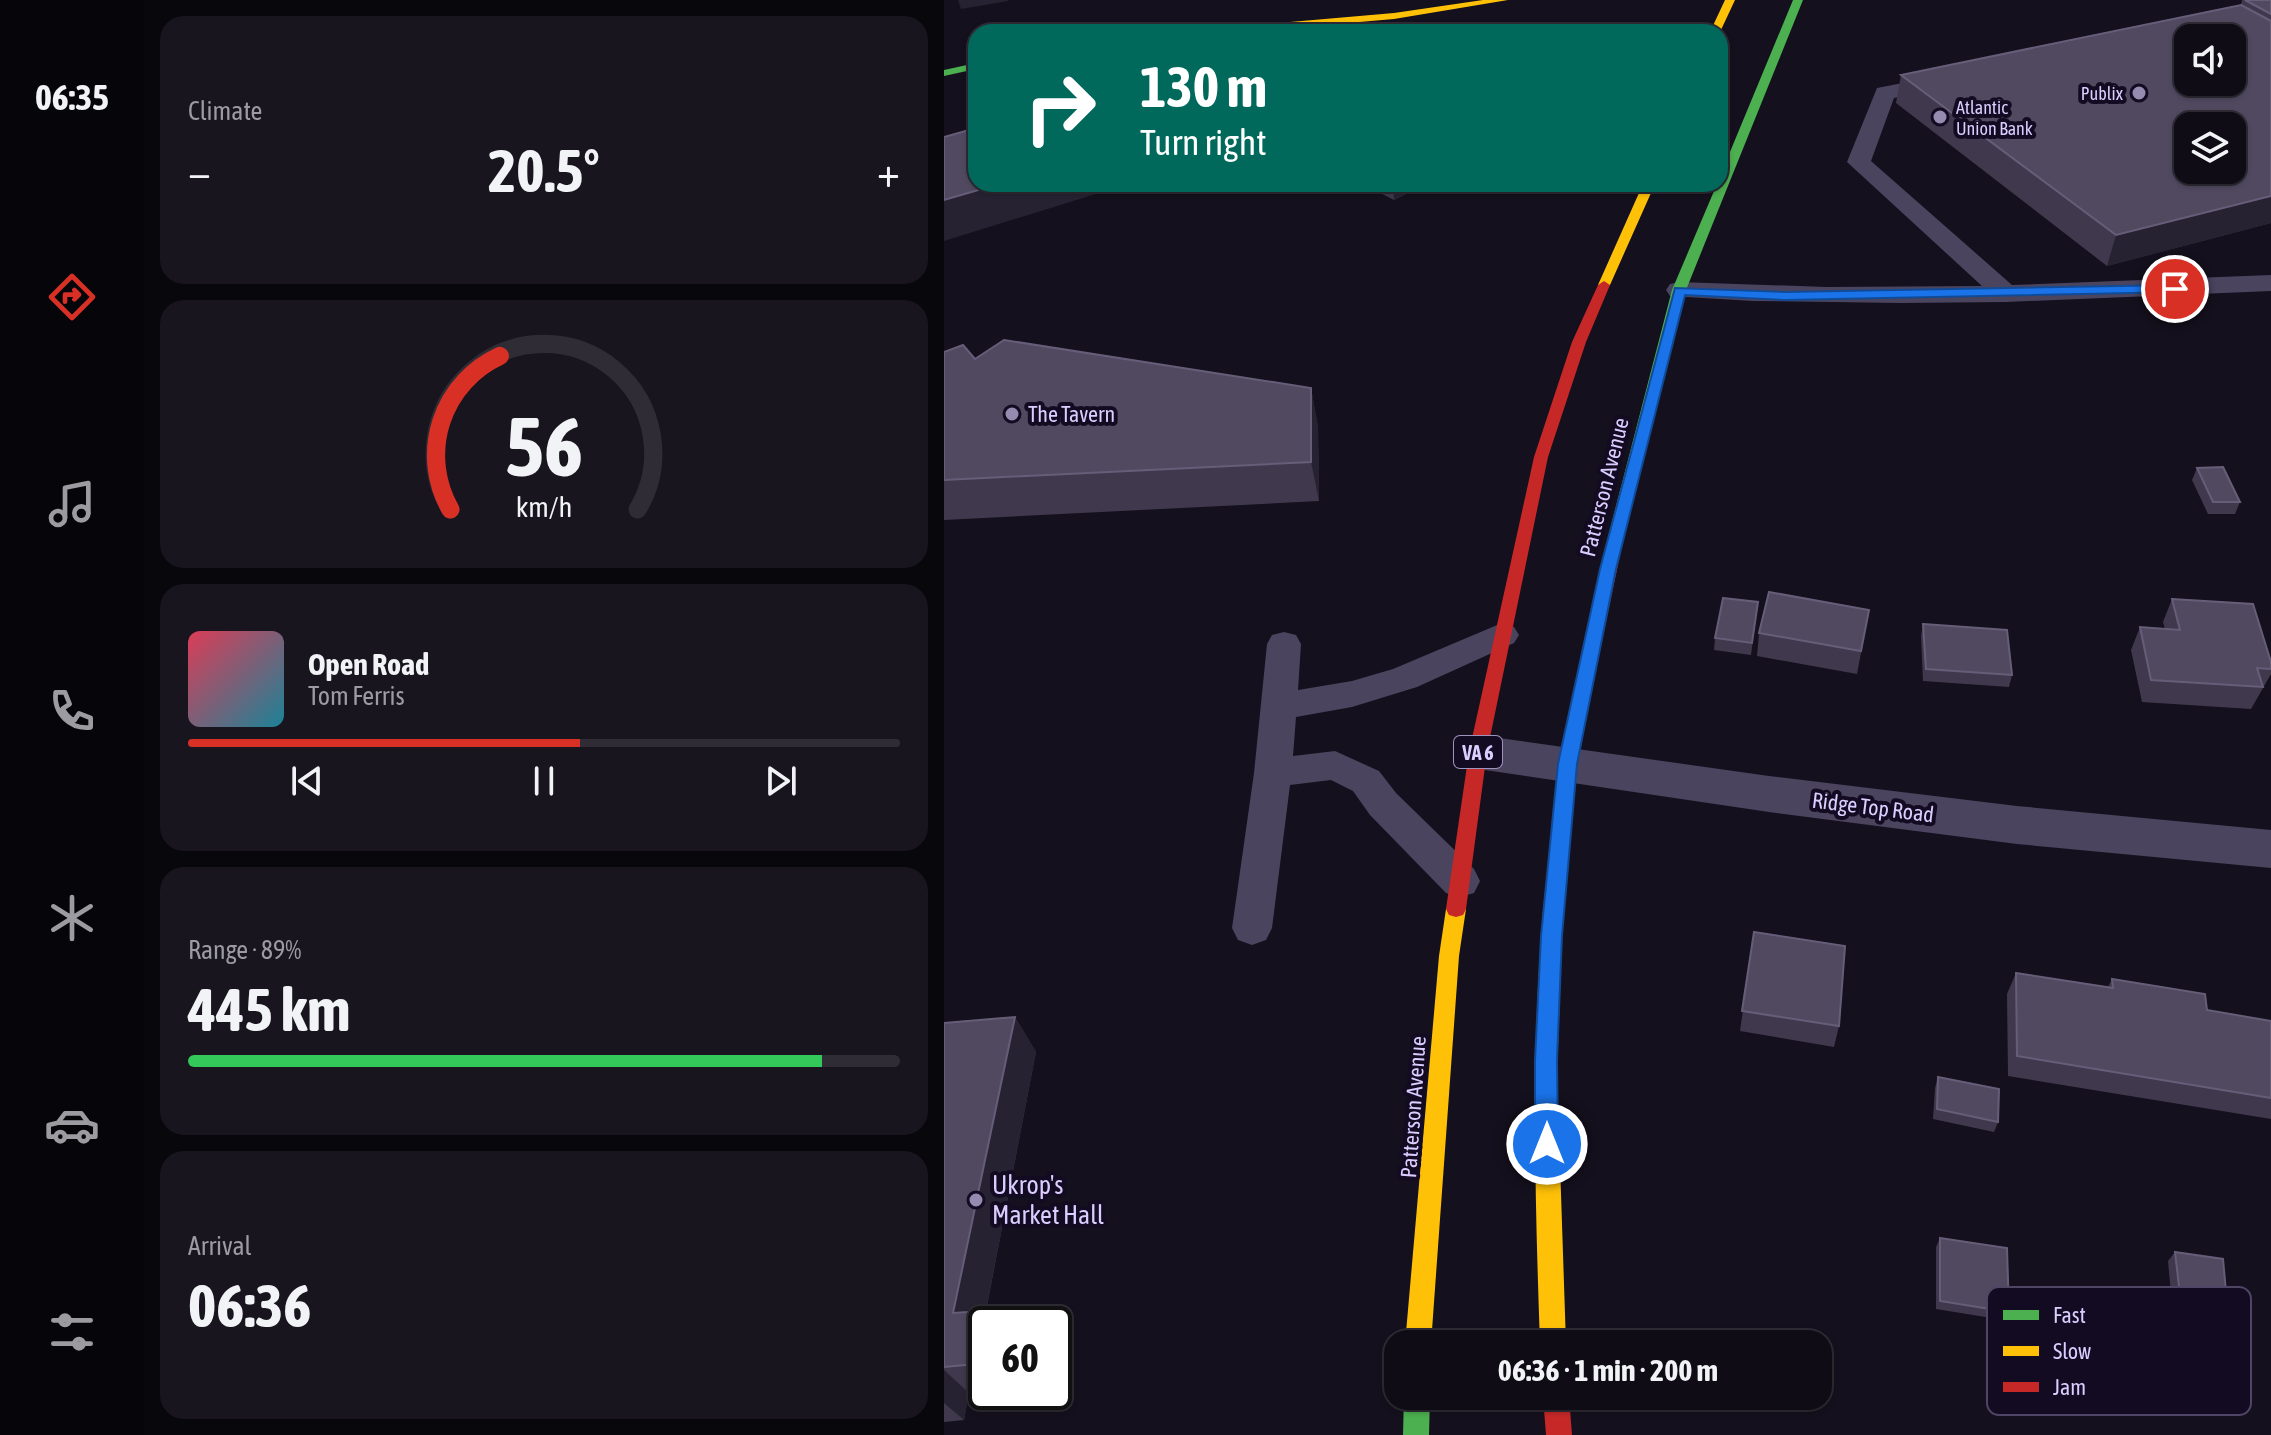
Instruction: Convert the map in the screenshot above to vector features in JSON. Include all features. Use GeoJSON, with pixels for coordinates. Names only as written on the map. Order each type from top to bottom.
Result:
{"type":"FeatureCollection","features":[{"type":"Feature","properties":{"kind":"main road"},"geometry":{"type":"LineString","coordinates":[[1263,24],[1382,0]]}},
{"type":"Feature","properties":{"kind":"main road"},"geometry":{"type":"LineString","coordinates":[[1281,24],[1394,16],[1503,0]]}},
{"type":"Feature","properties":{"kind":"main road"},"geometry":{"type":"LineString","coordinates":[[1719,24],[1730,0]]}},
{"type":"Feature","properties":{"kind":"main road","name":"Patterson Avenue"},"geometry":{"type":"LineString","coordinates":[[1728,171],[1798,0]]}},
{"type":"Feature","properties":{"kind":"main road"},"geometry":{"type":"LineString","coordinates":[[944,73],[968,68]]}},
{"type":"Feature","properties":{"kind":"main road","name":"Patterson Avenue"},"geometry":{"type":"LineString","coordinates":[[1419,1330],[1449,956],[1478,752],[1526,517],[1561,394],[1588,319],[1645,192]]}},
{"type":"Feature","properties":{"kind":"main road","name":"Patterson Avenue"},"geometry":{"type":"LineString","coordinates":[[1552,1330],[1546,1060],[1551,936],[1567,764],[1603,590],[1679,290],[1719,192]]}},
{"type":"Feature","properties":{"kind":"main road"},"geometry":{"type":"LineString","coordinates":[[1416,1435],[1417,1410]]}},
{"type":"Feature","properties":{"kind":"main road"},"geometry":{"type":"LineString","coordinates":[[1557,1410],[1559,1435]]}},
{"type":"Feature","properties":{"kind":"street","name":"Ridge Top Road"},"geometry":{"type":"LineString","coordinates":[[1478,752],[1769,794],[2017,825],[2271,849]]}},
{"type":"Feature","properties":{"kind":"lane"},"geometry":{"type":"LineString","coordinates":[[1971,75],[1885,93],[1859,162],[2006,294]]}},
{"type":"Feature","properties":{"kind":"lane"},"geometry":{"type":"LineString","coordinates":[[1679,290],[1785,296],[2006,294],[2203,289],[2271,283]]}},
{"type":"Feature","properties":{"kind":"lane"},"geometry":{"type":"LineString","coordinates":[[1278,707],[1352,694],[1405,678],[1502,635]]}},
{"type":"Feature","properties":{"kind":"lane"},"geometry":{"type":"LineString","coordinates":[[1252,928],[1273,773],[1284,644]]}},
{"type":"Feature","properties":{"kind":"lane"},"geometry":{"type":"LineString","coordinates":[[1273,773],[1335,765],[1366,781],[1383,804],[1460,881]]}},
{"type":"Feature","properties":{"kind":"building"},"geometry":{"type":"Polygon","coordinates":[[[2245,0],[2271,0],[2271,14],[2245,0]]]}},
{"type":"Feature","properties":{"kind":"building"},"geometry":{"type":"Polygon","coordinates":[[[2241,5],[2271,21],[2271,196],[2116,235],[1901,75],[2241,5]]]}},
{"type":"Feature","properties":{"kind":"building"},"geometry":{"type":"Polygon","coordinates":[[[968,130],[968,192],[972,192],[944,200],[944,137],[968,130]]]}},
{"type":"Feature","properties":{"kind":"building"},"geometry":{"type":"Polygon","coordinates":[[[1004,340],[1311,388],[1311,462],[944,480],[944,352],[963,345],[975,359],[1004,340]]]}},
{"type":"Feature","properties":{"kind":"building"},"geometry":{"type":"Polygon","coordinates":[[[2223,467],[2240,502],[2213,502],[2197,468],[2223,467]]]}},
{"type":"Feature","properties":{"kind":"building"},"geometry":{"type":"Polygon","coordinates":[[[1769,592],[1869,610],[1861,651],[1759,633],[1769,592]]]}},
{"type":"Feature","properties":{"kind":"building"},"geometry":{"type":"Polygon","coordinates":[[[1723,598],[1758,602],[1752,643],[1715,638],[1723,598]]]}},
{"type":"Feature","properties":{"kind":"building"},"geometry":{"type":"Polygon","coordinates":[[[2172,599],[2253,604],[2271,662],[2271,669],[2257,668],[2263,687],[2151,680],[2140,627],[2180,630],[2172,599]]]}},
{"type":"Feature","properties":{"kind":"building"},"geometry":{"type":"Polygon","coordinates":[[[1923,624],[2007,630],[2012,675],[1926,669],[1923,624]]]}},
{"type":"Feature","properties":{"kind":"building"},"geometry":{"type":"Polygon","coordinates":[[[1754,932],[1845,946],[1839,1026],[1742,1011],[1754,932]]]}},
{"type":"Feature","properties":{"kind":"building"},"geometry":{"type":"Polygon","coordinates":[[[2016,973],[2113,988],[2112,979],[2205,994],[2207,1010],[2271,1021],[2271,1098],[2017,1056],[2016,973]]]}},
{"type":"Feature","properties":{"kind":"building"},"geometry":{"type":"Polygon","coordinates":[[[1015,1017],[953,1313],[968,1312],[968,1365],[944,1367],[944,1023],[1015,1017]]]}},
{"type":"Feature","properties":{"kind":"building"},"geometry":{"type":"Polygon","coordinates":[[[1938,1077],[1999,1089],[1998,1122],[1937,1109],[1938,1077]]]}},
{"type":"Feature","properties":{"kind":"building"},"geometry":{"type":"Polygon","coordinates":[[[1940,1238],[2007,1248],[2008,1287],[1987,1287],[1987,1308],[1940,1301],[1940,1238]]]}},
{"type":"Feature","properties":{"kind":"building"},"geometry":{"type":"Polygon","coordinates":[[[2175,1252],[2223,1259],[2226,1287],[2179,1287],[2175,1252]]]}},
{"type":"Feature","properties":{"kind":"traffic: fast"},"geometry":{"type":"LineString","coordinates":[[1728,171],[1798,0]]}},
{"type":"Feature","properties":{"kind":"traffic: fast"},"geometry":{"type":"LineString","coordinates":[[944,73],[968,68]]}},
{"type":"Feature","properties":{"kind":"traffic: fast"},"geometry":{"type":"LineString","coordinates":[[1615,541],[1679,290],[1719,192]]}},
{"type":"Feature","properties":{"kind":"traffic: fast"},"geometry":{"type":"LineString","coordinates":[[1416,1435],[1417,1410]]}},
{"type":"Feature","properties":{"kind":"traffic: slow"},"geometry":{"type":"LineString","coordinates":[[1302,24],[1394,16],[1503,0]]}},
{"type":"Feature","properties":{"kind":"traffic: slow"},"geometry":{"type":"LineString","coordinates":[[1719,24],[1730,0]]}},
{"type":"Feature","properties":{"kind":"traffic: slow"},"geometry":{"type":"LineString","coordinates":[[1604,285],[1645,192]]}},
{"type":"Feature","properties":{"kind":"traffic: slow"},"geometry":{"type":"LineString","coordinates":[[1419,1330],[1449,956],[1456,909]]}},
{"type":"Feature","properties":{"kind":"traffic: slow"},"geometry":{"type":"LineString","coordinates":[[1552,1330],[1546,1073],[1553,911]]}},
{"type":"Feature","properties":{"kind":"traffic: jam"},"geometry":{"type":"LineString","coordinates":[[1456,909],[1478,752],[1541,457],[1579,342],[1604,285]]}},
{"type":"Feature","properties":{"kind":"traffic: jam"},"geometry":{"type":"LineString","coordinates":[[1553,911],[1567,764],[1615,541]]}},
{"type":"Feature","properties":{"kind":"traffic: jam"},"geometry":{"type":"LineString","coordinates":[[1557,1410],[1559,1435]]}},
{"type":"Feature","properties":{"kind":"place","name":"Publix"},"geometry":{"type":"Point","coordinates":[2139,93]}},
{"type":"Feature","properties":{"kind":"place","name":"Atlantic Union Bank"},"geometry":{"type":"Point","coordinates":[1940,117]}},
{"type":"Feature","properties":{"kind":"place","name":"The Tavern"},"geometry":{"type":"Point","coordinates":[1012,414]}},
{"type":"Feature","properties":{"kind":"place","name":"Ukrop's Market Hall"},"geometry":{"type":"Point","coordinates":[976,1200]}},
{"type":"Feature","properties":{"kind":"route"},"geometry":{"type":"LineString","coordinates":[[1547,1144],[1546,1060],[1551,936],[1567,764],[1608,569],[1679,290],[1785,296],[2175,289]]}}]}
